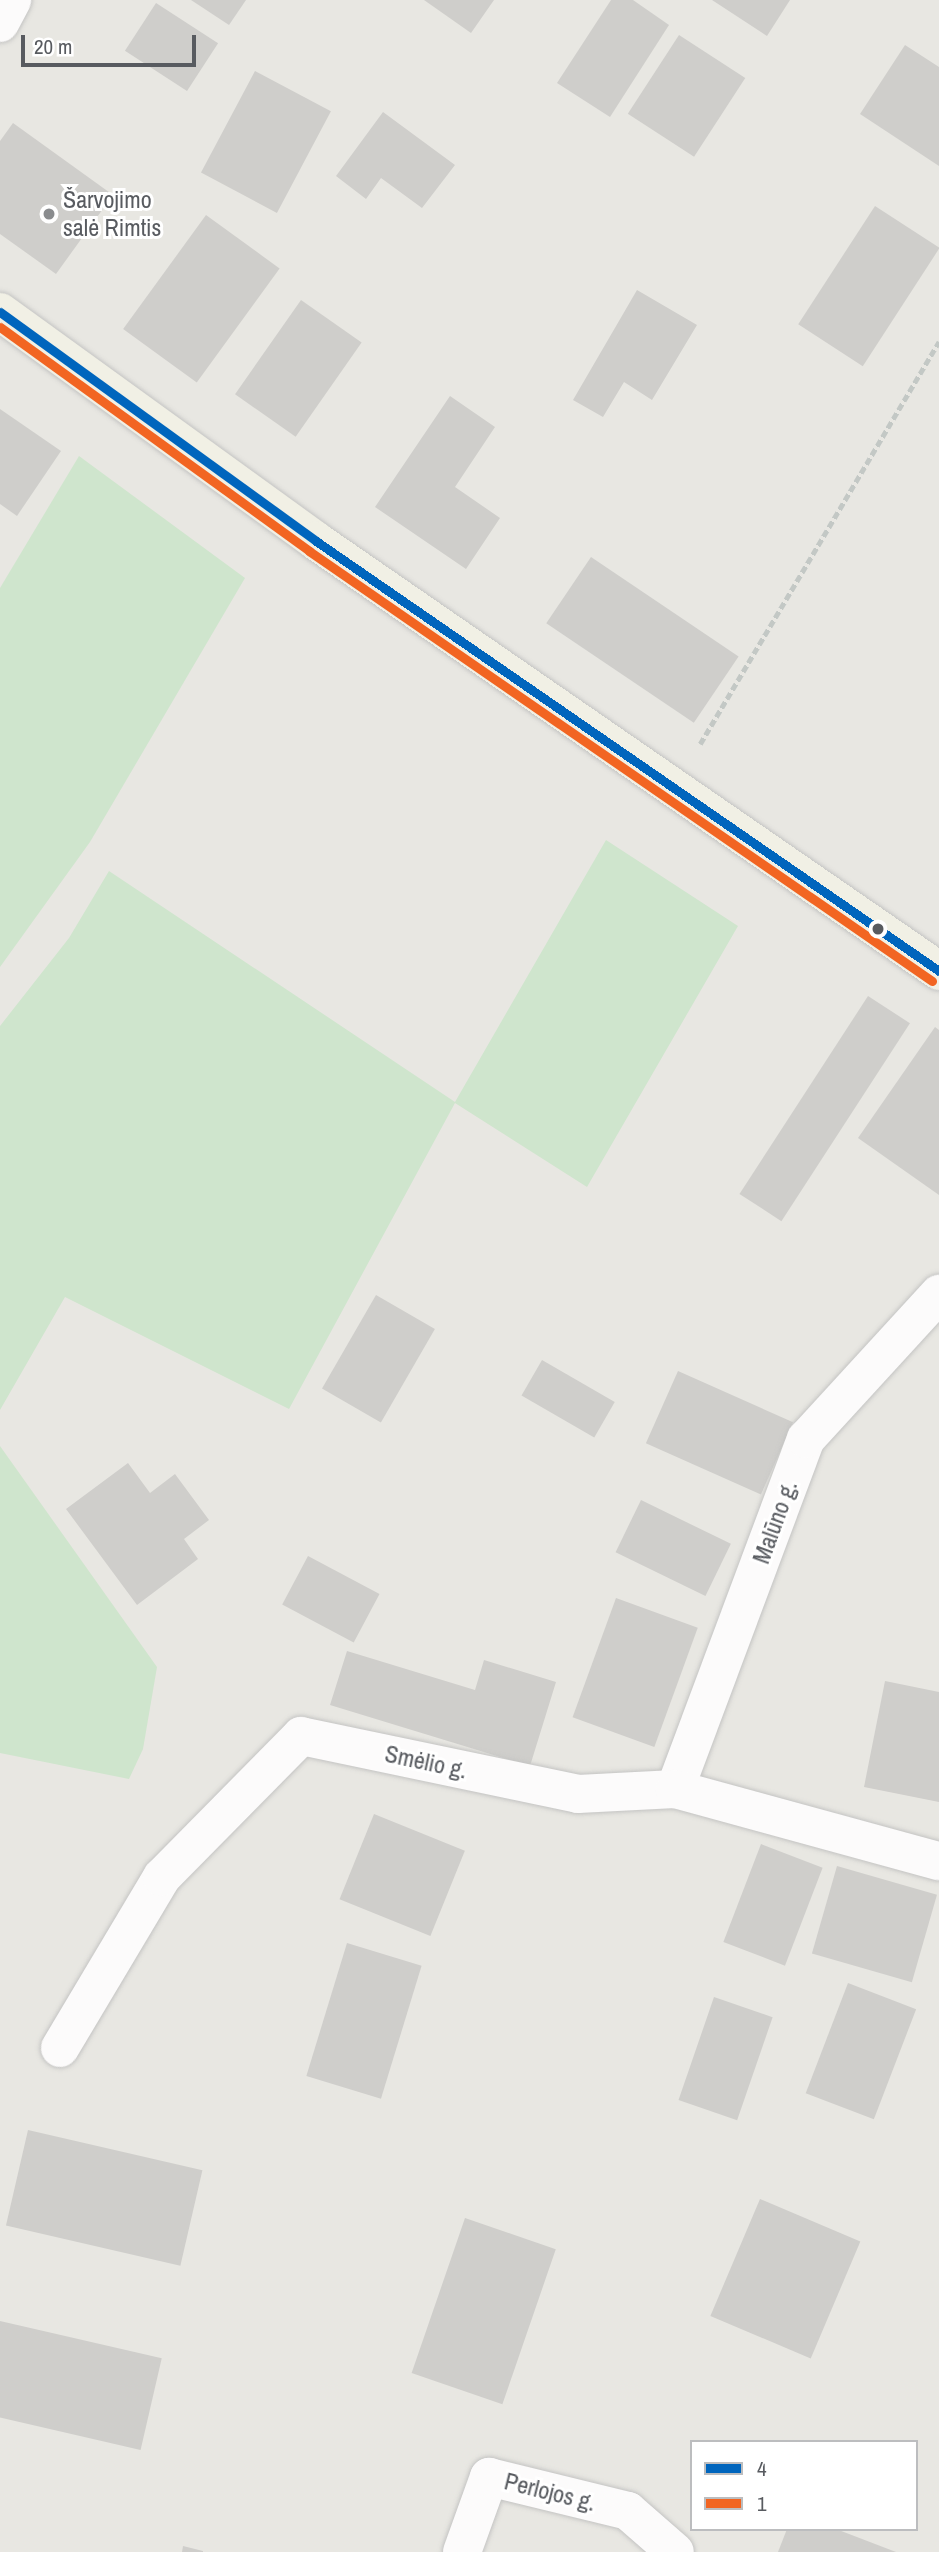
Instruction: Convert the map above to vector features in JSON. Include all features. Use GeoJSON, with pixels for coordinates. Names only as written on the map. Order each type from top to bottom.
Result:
{"type":"FeatureCollection","features":[{"type":"Feature","properties":{"kind":"main road"},"geometry":{"type":"LineString","coordinates":[[0,312],[316,541],[675,786],[939,971]]}},
{"type":"Feature","properties":{"kind":"street"},"geometry":{"type":"LineString","coordinates":[[0,23],[12,0]]}},
{"type":"Feature","properties":{"kind":"street","name":"Malūno g."},"geometry":{"type":"LineString","coordinates":[[675,1789],[806,1439],[939,1294]]}},
{"type":"Feature","properties":{"kind":"street","name":"Smėlio g."},"geometry":{"type":"LineString","coordinates":[[60,2048],[162,1877],[300,1736],[578,1794],[675,1789],[939,1861]]}},
{"type":"Feature","properties":{"kind":"street","name":"Perlojos g."},"geometry":{"type":"LineString","coordinates":[[462,2552],[489,2477],[628,2511],[675,2552]]}},
{"type":"Feature","properties":{"kind":"path"},"geometry":{"type":"LineString","coordinates":[[675,786],[939,342]]}},
{"type":"Feature","properties":{"kind":"green space"},"geometry":{"type":"Polygon","coordinates":[[[79,456],[245,578],[90,842],[0,967],[0,588],[79,456]]]}},
{"type":"Feature","properties":{"kind":"green space"},"geometry":{"type":"Polygon","coordinates":[[[606,840],[738,926],[587,1187],[455,1103],[289,1409],[65,1297],[0,1410],[0,1026],[69,938],[109,871],[455,1102],[606,840]]]}},
{"type":"Feature","properties":{"kind":"green space"},"geometry":{"type":"Polygon","coordinates":[[[0,1446],[157,1667],[143,1749],[129,1779],[0,1753],[0,1446]]]}},
{"type":"Feature","properties":{"kind":"building"},"geometry":{"type":"Polygon","coordinates":[[[191,0],[246,0],[229,25],[191,0]]]}},
{"type":"Feature","properties":{"kind":"building"},"geometry":{"type":"Polygon","coordinates":[[[424,0],[494,0],[471,33],[424,0]]]}},
{"type":"Feature","properties":{"kind":"building"},"geometry":{"type":"Polygon","coordinates":[[[611,0],[633,0],[669,25],[610,117],[557,83],[611,0]]]}},
{"type":"Feature","properties":{"kind":"building"},"geometry":{"type":"Polygon","coordinates":[[[712,0],[790,0],[767,36],[712,0]]]}},
{"type":"Feature","properties":{"kind":"building"},"geometry":{"type":"Polygon","coordinates":[[[156,3],[218,43],[187,91],[125,51],[156,3]]]}},
{"type":"Feature","properties":{"kind":"building"},"geometry":{"type":"Polygon","coordinates":[[[679,35],[745,78],[694,157],[628,114],[679,35]]]}},
{"type":"Feature","properties":{"kind":"building"},"geometry":{"type":"Polygon","coordinates":[[[905,45],[939,67],[939,166],[860,114],[905,45]]]}},
{"type":"Feature","properties":{"kind":"building"},"geometry":{"type":"Polygon","coordinates":[[[255,71],[331,111],[277,213],[201,173],[255,71]]]}},
{"type":"Feature","properties":{"kind":"building"},"geometry":{"type":"Polygon","coordinates":[[[383,112],[455,165],[422,208],[381,178],[366,199],[336,176],[383,112]]]}},
{"type":"Feature","properties":{"kind":"building","name":"Šarvojimo salė Rimtis"},"geometry":{"type":"Polygon","coordinates":[[[13,123],[113,195],[56,274],[0,234],[0,141],[13,123]]]}},
{"type":"Feature","properties":{"kind":"building"},"geometry":{"type":"Polygon","coordinates":[[[875,206],[939,249],[863,366],[798,324],[875,206]]]}},
{"type":"Feature","properties":{"kind":"building"},"geometry":{"type":"Polygon","coordinates":[[[206,215],[280,268],[197,383],[123,329],[206,215]]]}},
{"type":"Feature","properties":{"kind":"building"},"geometry":{"type":"Polygon","coordinates":[[[637,290],[697,325],[652,400],[624,382],[603,417],[573,400],[637,290]]]}},
{"type":"Feature","properties":{"kind":"building"},"geometry":{"type":"Polygon","coordinates":[[[301,300],[362,342],[296,437],[235,394],[301,300]]]}},
{"type":"Feature","properties":{"kind":"building"},"geometry":{"type":"Polygon","coordinates":[[[450,396],[495,427],[455,487],[500,518],[466,569],[375,507],[450,396]]]}},
{"type":"Feature","properties":{"kind":"building"},"geometry":{"type":"Polygon","coordinates":[[[0,409],[61,451],[17,516],[0,504],[0,409]]]}},
{"type":"Feature","properties":{"kind":"building"},"geometry":{"type":"Polygon","coordinates":[[[591,557],[739,657],[694,723],[546,623],[591,557]]]}},
{"type":"Feature","properties":{"kind":"building"},"geometry":{"type":"Polygon","coordinates":[[[868,996],[910,1023],[781,1221],[739,1194],[868,996]]]}},
{"type":"Feature","properties":{"kind":"building"},"geometry":{"type":"Polygon","coordinates":[[[935,1027],[939,1030],[939,1195],[858,1138],[935,1027]]]}},
{"type":"Feature","properties":{"kind":"building"},"geometry":{"type":"Polygon","coordinates":[[[376,1295],[435,1329],[381,1423],[322,1389],[376,1295]]]}},
{"type":"Feature","properties":{"kind":"building"},"geometry":{"type":"Polygon","coordinates":[[[542,1360],[615,1402],[594,1438],[522,1396],[542,1360]]]}},
{"type":"Feature","properties":{"kind":"building"},"geometry":{"type":"Polygon","coordinates":[[[678,1371],[793,1422],[761,1494],[646,1443],[678,1371]]]}},
{"type":"Feature","properties":{"kind":"building"},"geometry":{"type":"Polygon","coordinates":[[[128,1463],[150,1493],[175,1474],[209,1520],[184,1539],[198,1559],[137,1605],[66,1509],[128,1463]]]}},
{"type":"Feature","properties":{"kind":"building"},"geometry":{"type":"Polygon","coordinates":[[[641,1500],[731,1544],[705,1596],[616,1552],[641,1500]]]}},
{"type":"Feature","properties":{"kind":"building"},"geometry":{"type":"Polygon","coordinates":[[[308,1556],[380,1594],[354,1643],[282,1605],[308,1556]]]}},
{"type":"Feature","properties":{"kind":"building"},"geometry":{"type":"Polygon","coordinates":[[[616,1598],[698,1628],[654,1747],[573,1717],[616,1598]]]}},
{"type":"Feature","properties":{"kind":"building"},"geometry":{"type":"Polygon","coordinates":[[[347,1651],[475,1690],[484,1660],[556,1682],[530,1766],[330,1705],[347,1651]]]}},
{"type":"Feature","properties":{"kind":"building"},"geometry":{"type":"Polygon","coordinates":[[[885,1681],[939,1692],[939,1802],[864,1787],[885,1681]]]}},
{"type":"Feature","properties":{"kind":"building"},"geometry":{"type":"Polygon","coordinates":[[[374,1814],[465,1851],[430,1936],[340,1899],[374,1814]]]}},
{"type":"Feature","properties":{"kind":"building"},"geometry":{"type":"Polygon","coordinates":[[[761,1844],[823,1868],[785,1966],[723,1942],[761,1844]]]}},
{"type":"Feature","properties":{"kind":"building"},"geometry":{"type":"Polygon","coordinates":[[[837,1866],[937,1895],[912,1982],[812,1953],[837,1866]]]}},
{"type":"Feature","properties":{"kind":"building"},"geometry":{"type":"Polygon","coordinates":[[[347,1943],[422,1966],[381,2099],[306,2076],[347,1943]]]}},
{"type":"Feature","properties":{"kind":"building"},"geometry":{"type":"Polygon","coordinates":[[[848,1983],[916,2009],[874,2119],[806,2093],[848,1983]]]}},
{"type":"Feature","properties":{"kind":"building"},"geometry":{"type":"Polygon","coordinates":[[[714,1997],[773,2017],[737,2120],[679,2100],[714,1997]]]}},
{"type":"Feature","properties":{"kind":"building"},"geometry":{"type":"Polygon","coordinates":[[[28,2130],[202,2170],[180,2266],[6,2225],[28,2130]]]}},
{"type":"Feature","properties":{"kind":"building"},"geometry":{"type":"Polygon","coordinates":[[[760,2199],[860,2242],[811,2358],[710,2316],[760,2199]]]}},
{"type":"Feature","properties":{"kind":"building"},"geometry":{"type":"Polygon","coordinates":[[[465,2218],[556,2249],[502,2404],[412,2373],[465,2218]]]}},
{"type":"Feature","properties":{"kind":"building"},"geometry":{"type":"Polygon","coordinates":[[[0,2321],[162,2358],[141,2450],[0,2417],[0,2321]]]}},
{"type":"Feature","properties":{"kind":"building"},"geometry":{"type":"Polygon","coordinates":[[[786,2531],[841,2531],[896,2552],[778,2552],[786,2531]]]}},
{"type":"Feature","properties":{"kind":"building"},"geometry":{"type":"Polygon","coordinates":[[[183,2546],[203,2551],[203,2552],[182,2552],[183,2546]]]}},
{"type":"Feature","properties":{"kind":"transit line","name":"4"},"geometry":{"type":"LineString","coordinates":[[0,312],[316,541],[939,971]]}},
{"type":"Feature","properties":{"kind":"transit line","name":"1"},"geometry":{"type":"LineString","coordinates":[[0,327],[309,551],[932,981]]}},
{"type":"Feature","properties":{"kind":"place","name":"Šarvojimo salė Rimtis"},"geometry":{"type":"Point","coordinates":[49,214]}}]}
